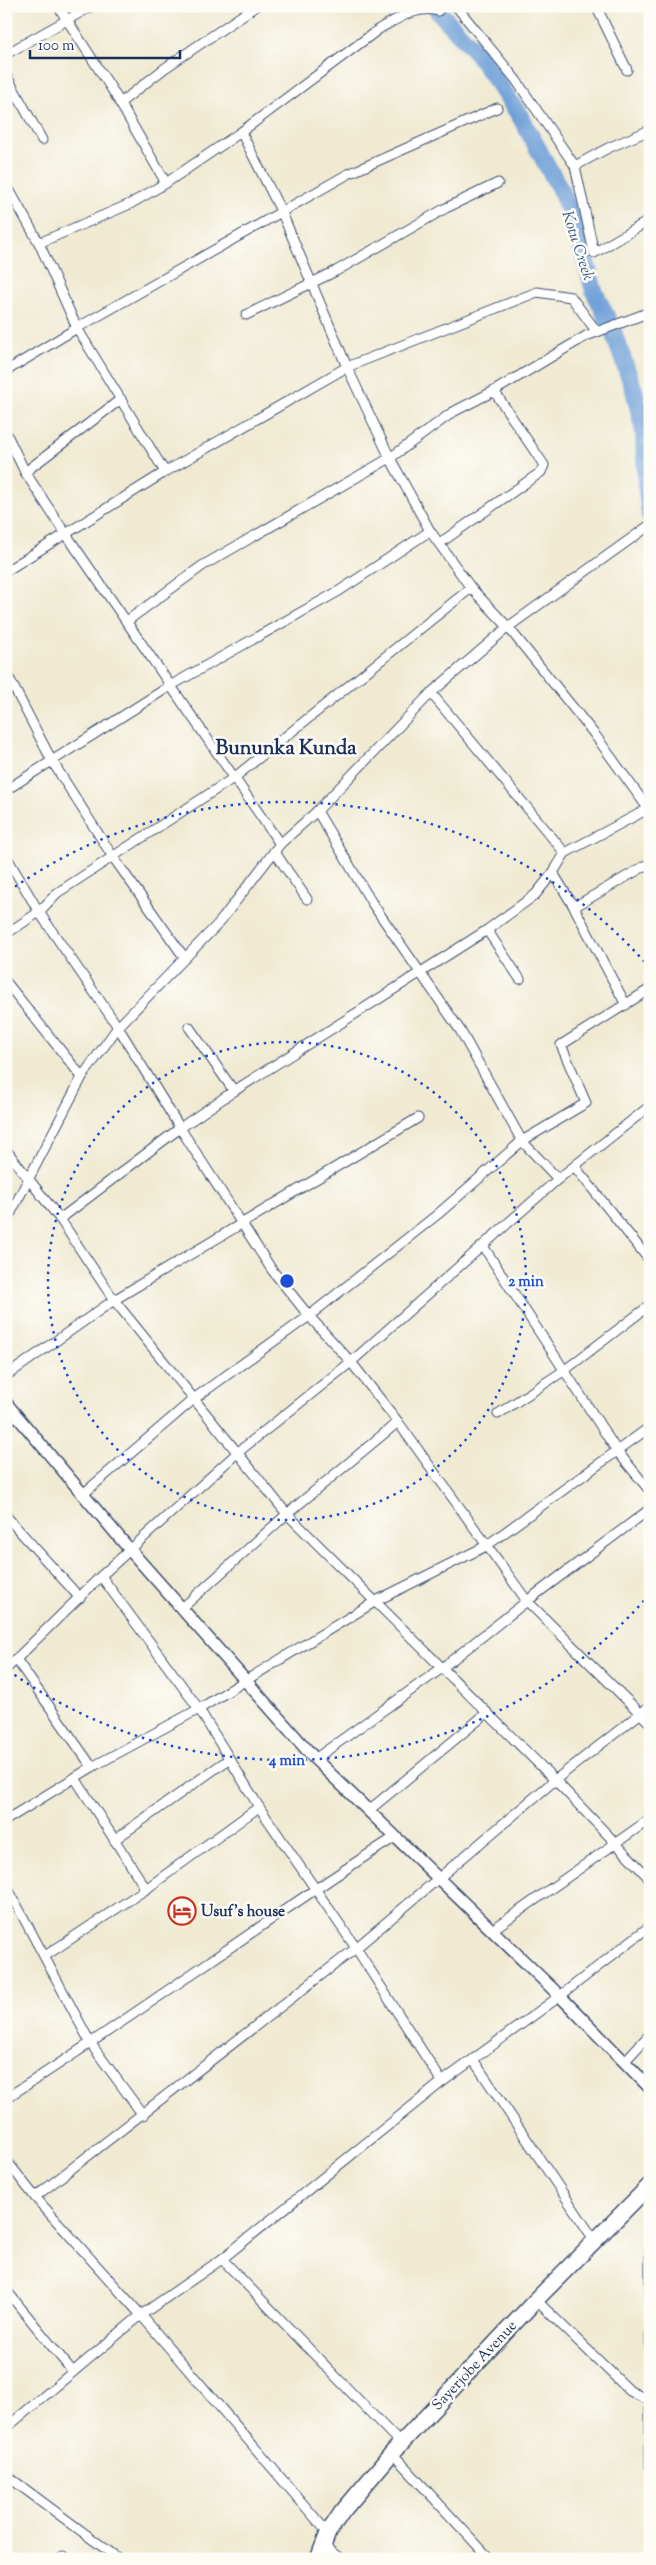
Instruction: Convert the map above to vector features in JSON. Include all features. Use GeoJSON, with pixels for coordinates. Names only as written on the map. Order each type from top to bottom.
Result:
{"type":"FeatureCollection","features":[{"type":"Feature","properties":{"kind":"main road","name":"Sayerjobe Avenue"},"geometry":{"type":"LineString","coordinates":[[323,2546],[342,2512],[396,2448],[536,2300],[650,2185]]}},
{"type":"Feature","properties":{"kind":"street"},"geometry":{"type":"LineString","coordinates":[[58,6],[120,104],[166,183]]}},
{"type":"Feature","properties":{"kind":"street"},"geometry":{"type":"LineString","coordinates":[[6,54],[92,6]]}},
{"type":"Feature","properties":{"kind":"street"},"geometry":{"type":"LineString","coordinates":[[120,104],[165,68],[256,6]]}},
{"type":"Feature","properties":{"kind":"street"},"geometry":{"type":"LineString","coordinates":[[39,243],[130,204],[166,183],[241,132],[379,29],[404,15],[427,8],[438,11],[442,6]]}},
{"type":"Feature","properties":{"kind":"street"},"geometry":{"type":"LineString","coordinates":[[456,6],[516,80],[575,166],[594,253],[650,220]]}},
{"type":"Feature","properties":{"kind":"street"},"geometry":{"type":"LineString","coordinates":[[596,6],[627,70]]}},
{"type":"Feature","properties":{"kind":"street"},"geometry":{"type":"LineString","coordinates":[[6,75],[42,140]]}},
{"type":"Feature","properties":{"kind":"street"},"geometry":{"type":"LineString","coordinates":[[6,371],[77,328],[348,174],[498,108]]}},
{"type":"Feature","properties":{"kind":"street"},"geometry":{"type":"LineString","coordinates":[[575,166],[608,148],[650,130]]}},
{"type":"Feature","properties":{"kind":"street"},"geometry":{"type":"LineString","coordinates":[[60,1219],[180,1128],[234,1091],[487,930],[535,895],[553,873],[565,854],[649,809],[595,735],[508,627],[471,588],[430,531],[390,458],[347,367],[282,213],[241,132]]}},
{"type":"Feature","properties":{"kind":"street"},"geometry":{"type":"LineString","coordinates":[[246,315],[336,271],[446,208],[498,183]]}},
{"type":"Feature","properties":{"kind":"street"},"geometry":{"type":"LineString","coordinates":[[6,184],[39,243],[77,328],[165,472]]}},
{"type":"Feature","properties":{"kind":"street"},"geometry":{"type":"LineString","coordinates":[[6,572],[165,472],[347,367],[537,292],[571,297],[597,332]]}},
{"type":"Feature","properties":{"kind":"street"},"geometry":{"type":"LineString","coordinates":[[127,621],[202,566],[390,458],[454,412],[494,391],[586,336],[650,312]]}},
{"type":"Feature","properties":{"kind":"street"},"geometry":{"type":"LineString","coordinates":[[440,543],[540,472],[544,465],[494,391]]}},
{"type":"Feature","properties":{"kind":"street"},"geometry":{"type":"LineString","coordinates":[[25,472],[120,398]]}},
{"type":"Feature","properties":{"kind":"street"},"geometry":{"type":"LineString","coordinates":[[6,433],[25,472],[66,535],[280,844]]}},
{"type":"Feature","properties":{"kind":"street"},"geometry":{"type":"LineString","coordinates":[[6,1222],[82,1077],[118,1027],[219,923],[280,844],[317,811],[431,693],[508,627],[650,525]]}},
{"type":"Feature","properties":{"kind":"street"},"geometry":{"type":"LineString","coordinates":[[6,790],[170,686],[339,591],[430,531]]}},
{"type":"Feature","properties":{"kind":"street"},"geometry":{"type":"LineString","coordinates":[[6,934],[39,912],[57,893],[235,777],[471,588]]}},
{"type":"Feature","properties":{"kind":"street"},"geometry":{"type":"LineString","coordinates":[[6,672],[52,762],[113,857],[184,957]]}},
{"type":"Feature","properties":{"kind":"street"},"geometry":{"type":"LineString","coordinates":[[431,693],[565,854]]}},
{"type":"Feature","properties":{"kind":"street"},"geometry":{"type":"LineString","coordinates":[[317,811],[372,903],[460,1030],[522,1141],[558,1179]]}},
{"type":"Feature","properties":{"kind":"street"},"geometry":{"type":"LineString","coordinates":[[274,851],[308,899]]}},
{"type":"Feature","properties":{"kind":"street"},"geometry":{"type":"LineString","coordinates":[[6,856],[39,912],[118,1027],[180,1128],[272,1270],[309,1316],[351,1362],[398,1422],[527,1601],[650,1723]]}},
{"type":"Feature","properties":{"kind":"street"},"geometry":{"type":"LineString","coordinates":[[574,907],[650,863]]}},
{"type":"Feature","properties":{"kind":"street"},"geometry":{"type":"LineString","coordinates":[[553,873],[574,907],[626,1005]]}},
{"type":"Feature","properties":{"kind":"street"},"geometry":{"type":"LineString","coordinates":[[487,930],[520,979]]}},
{"type":"Feature","properties":{"kind":"street"},"geometry":{"type":"LineString","coordinates":[[6,982],[82,1077]]}},
{"type":"Feature","properties":{"kind":"street"},"geometry":{"type":"LineString","coordinates":[[82,1495],[195,1398],[309,1316],[438,1214],[522,1141],[586,1103],[561,1045],[650,989]]}},
{"type":"Feature","properties":{"kind":"street"},"geometry":{"type":"LineString","coordinates":[[189,1027],[234,1091]]}},
{"type":"Feature","properties":{"kind":"street"},"geometry":{"type":"LineString","coordinates":[[6,1669],[101,1576],[237,1453],[351,1362],[558,1179],[650,1106]]}},
{"type":"Feature","properties":{"kind":"street"},"geometry":{"type":"LineString","coordinates":[[6,1376],[114,1300],[418,1118]]}},
{"type":"Feature","properties":{"kind":"street"},"geometry":{"type":"LineString","coordinates":[[6,1150],[60,1219],[114,1300],[287,1514],[555,1780],[650,1879]]}},
{"type":"Feature","properties":{"kind":"street"},"geometry":{"type":"LineString","coordinates":[[575,1167],[650,1262]]}},
{"type":"Feature","properties":{"kind":"street"},"geometry":{"type":"LineString","coordinates":[[483,1246],[617,1451],[650,1491]]}},
{"type":"Feature","properties":{"kind":"street"},"geometry":{"type":"LineString","coordinates":[[498,1414],[565,1370],[650,1305]]}},
{"type":"Feature","properties":{"kind":"street"},"geometry":{"type":"LineString","coordinates":[[6,1403],[82,1495],[315,1759],[560,1996],[650,2088]]}},
{"type":"Feature","properties":{"kind":"street"},"geometry":{"type":"LineString","coordinates":[[182,1609],[287,1514],[398,1422]]}},
{"type":"Feature","properties":{"kind":"street"},"geometry":{"type":"LineString","coordinates":[[6,1820],[92,1767],[199,1709],[376,1601],[486,1546],[650,1427]]}},
{"type":"Feature","properties":{"kind":"street"},"geometry":{"type":"LineString","coordinates":[[315,1759],[442,1668],[527,1601],[650,1510]]}},
{"type":"Feature","properties":{"kind":"street"},"geometry":{"type":"LineString","coordinates":[[6,1516],[80,1598]]}},
{"type":"Feature","properties":{"kind":"street"},"geometry":{"type":"LineString","coordinates":[[101,1576],[199,1709],[259,1807],[356,1948],[442,2082]]}},
{"type":"Feature","properties":{"kind":"street"},"geometry":{"type":"LineString","coordinates":[[16,1659],[92,1767]]}},
{"type":"Feature","properties":{"kind":"street"},"geometry":{"type":"LineString","coordinates":[[34,2197],[143,2115],[356,1948],[439,1880],[555,1780],[650,1706]]}},
{"type":"Feature","properties":{"kind":"street"},"geometry":{"type":"LineString","coordinates":[[368,1811],[487,1713]]}},
{"type":"Feature","properties":{"kind":"street"},"geometry":{"type":"LineString","coordinates":[[114,1840],[229,1759]]}},
{"type":"Feature","properties":{"kind":"street"},"geometry":{"type":"LineString","coordinates":[[75,1778],[146,1889]]}},
{"type":"Feature","properties":{"kind":"street"},"geometry":{"type":"LineString","coordinates":[[45,1956],[146,1889],[259,1807]]}},
{"type":"Feature","properties":{"kind":"street"},"geometry":{"type":"LineString","coordinates":[[492,1930],[650,1819]]}},
{"type":"Feature","properties":{"kind":"street"},"geometry":{"type":"LineString","coordinates":[[6,2098],[92,2044],[315,1888],[395,1837]]}},
{"type":"Feature","properties":{"kind":"street"},"geometry":{"type":"LineString","coordinates":[[6,1885],[92,2044],[143,2115]]}},
{"type":"Feature","properties":{"kind":"street"},"geometry":{"type":"LineString","coordinates":[[6,2428],[140,2315],[222,2259],[442,2082],[474,2061],[650,1926]]}},
{"type":"Feature","properties":{"kind":"street"},"geometry":{"type":"LineString","coordinates":[[625,2061],[650,2034]]}},
{"type":"Feature","properties":{"kind":"street"},"geometry":{"type":"LineString","coordinates":[[474,2061],[594,2241]]}},
{"type":"Feature","properties":{"kind":"street"},"geometry":{"type":"LineString","coordinates":[[6,2160],[34,2197],[140,2315],[323,2546],[342,2559]]}},
{"type":"Feature","properties":{"kind":"street"},"geometry":{"type":"LineString","coordinates":[[650,2185],[650,2467]]}},
{"type":"Feature","properties":{"kind":"street"},"geometry":{"type":"LineString","coordinates":[[222,2259],[396,2448],[490,2559]]}},
{"type":"Feature","properties":{"kind":"street"},"geometry":{"type":"LineString","coordinates":[[6,2290],[73,2372]]}},
{"type":"Feature","properties":{"kind":"street"},"geometry":{"type":"LineString","coordinates":[[536,2300],[630,2392],[649,2401]]}},
{"type":"Feature","properties":{"kind":"street"},"geometry":{"type":"LineString","coordinates":[[6,2475],[119,2559]]}},
{"type":"Feature","properties":{"kind":"waterway","name":"Kotu Creek"},"geometry":{"type":"LineString","coordinates":[[437,6],[438,11],[477,53],[520,116],[562,193],[575,224],[594,291],[611,326],[634,390],[644,432],[646,484],[650,515]]}},
{"type":"Feature","properties":{"kind":"place","name":"Usuf's house"},"geometry":{"type":"Point","coordinates":[182,1911]}},
{"type":"Feature","properties":{"kind":"district","name":"Bununka Kunda"},"geometry":{"type":"Point","coordinates":[286,747]}}]}
